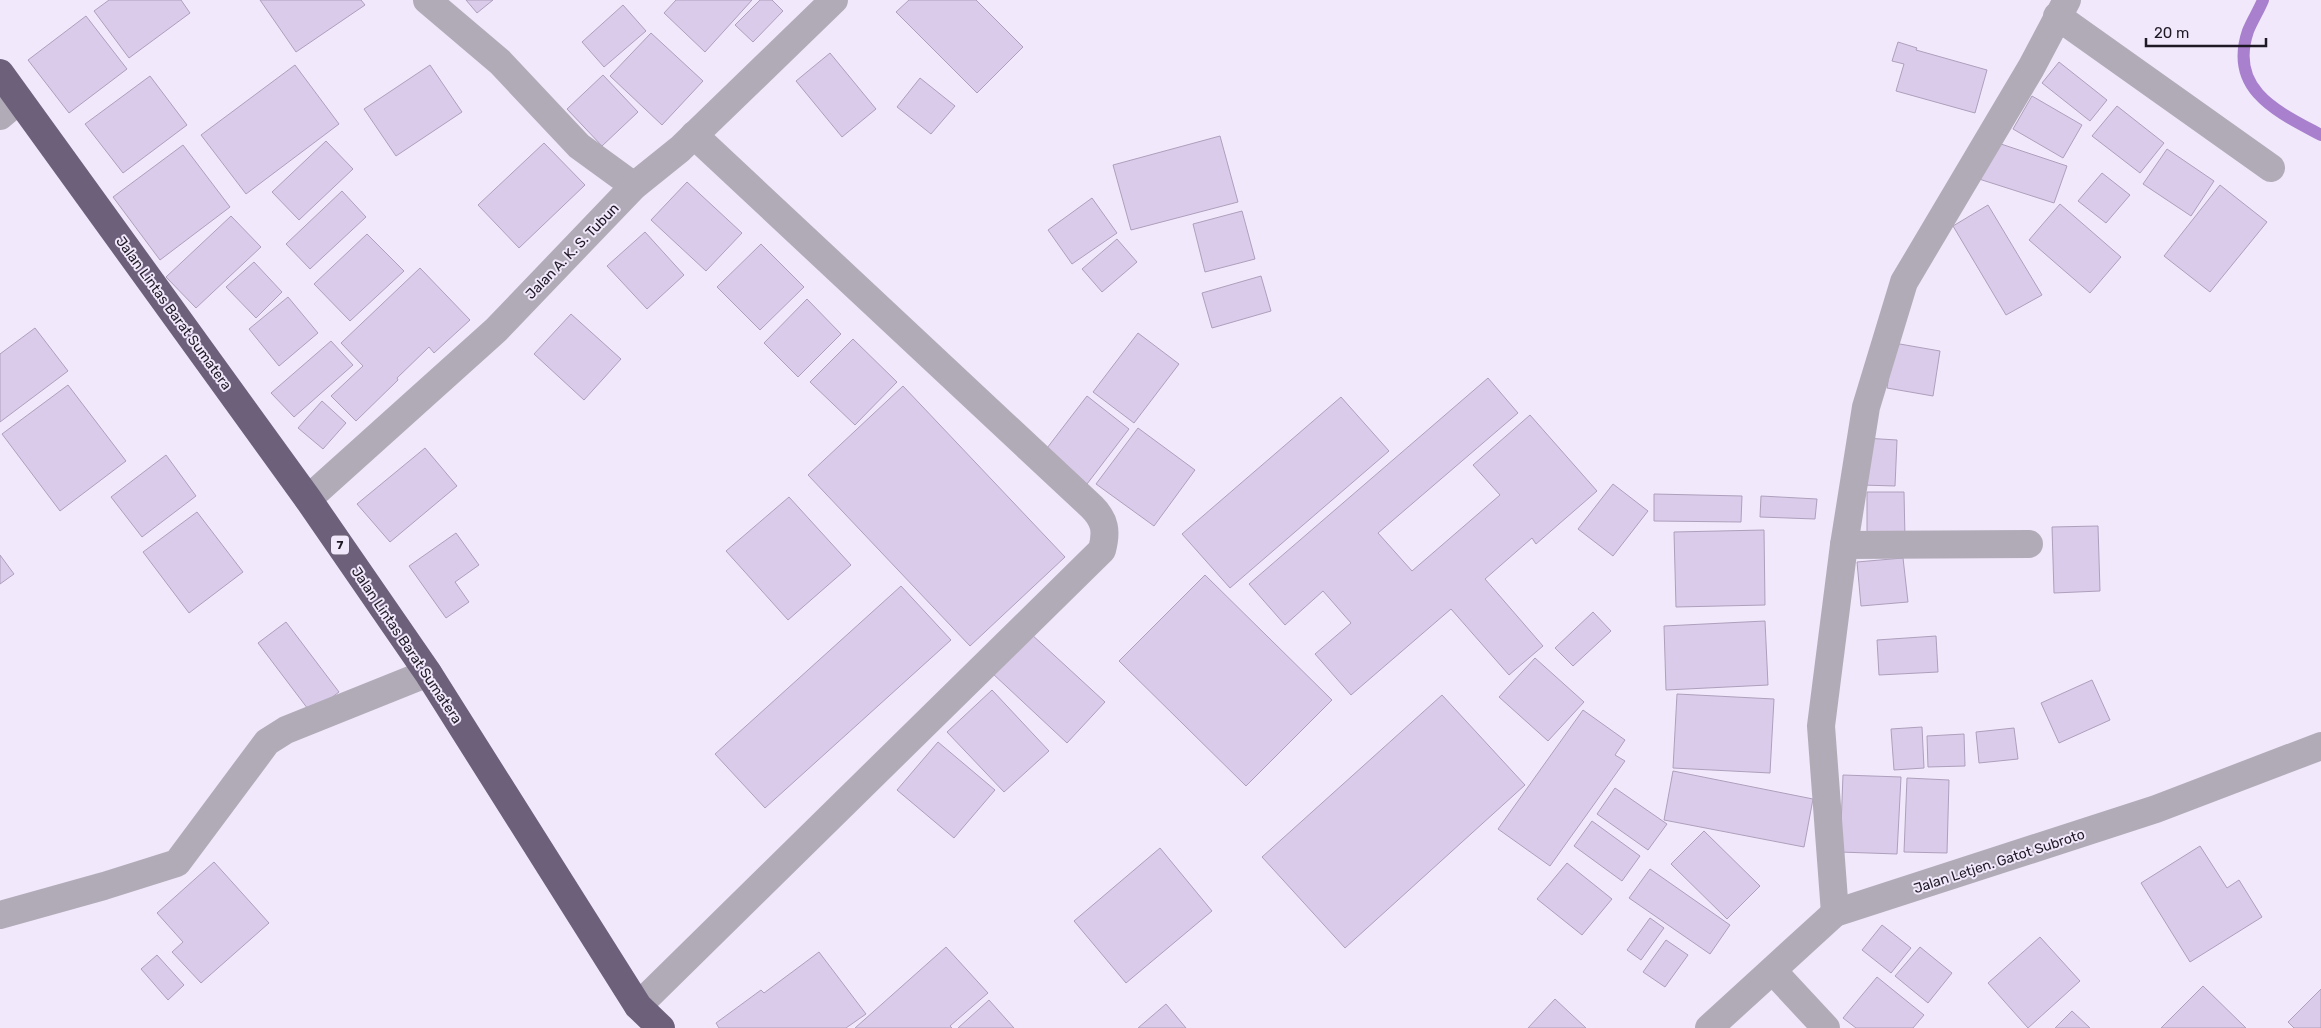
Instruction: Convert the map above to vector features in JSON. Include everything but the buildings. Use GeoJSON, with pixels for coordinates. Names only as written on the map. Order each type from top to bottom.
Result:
{"type":"FeatureCollection","features":[{"type":"Feature","properties":{"kind":"highway","name":"Jalan Lintas Barat Sumatera"},"geometry":{"type":"LineString","coordinates":[[0,73],[10,108],[308,499],[428,673],[638,1006],[661,1028]]}},
{"type":"Feature","properties":{"kind":"street"},"geometry":{"type":"LineString","coordinates":[[427,0],[500,62],[578,146],[634,186]]}},
{"type":"Feature","properties":{"kind":"street","name":"Jalan A. K. S. Tubun"},"geometry":{"type":"LineString","coordinates":[[308,499],[496,330],[634,186],[694,135],[834,0]]}},
{"type":"Feature","properties":{"kind":"street"},"geometry":{"type":"LineString","coordinates":[[1835,912],[1821,726],[1844,545],[1866,407],[1904,282],[2031,68],[2062,8],[2271,168]]}},
{"type":"Feature","properties":{"kind":"street"},"geometry":{"type":"LineString","coordinates":[[638,1006],[1102,550],[1106,533],[1101,516],[1092,506],[694,135]]}},
{"type":"Feature","properties":{"kind":"street"},"geometry":{"type":"LineString","coordinates":[[1844,545],[2029,544]]}},
{"type":"Feature","properties":{"kind":"street"},"geometry":{"type":"LineString","coordinates":[[0,915],[104,886],[176,863],[267,742],[286,730],[428,673]]}},
{"type":"Feature","properties":{"kind":"street","name":"Jalan Letjen. Gatot Subroto"},"geometry":{"type":"LineString","coordinates":[[1709,1028],[1835,912],[2156,809],[2321,746]]}},
{"type":"Feature","properties":{"kind":"street"},"geometry":{"type":"LineString","coordinates":[[1773,971],[1826,1028]]}},
{"type":"Feature","properties":{"kind":"waterway"},"geometry":{"type":"LineString","coordinates":[[2263,0],[2248,31],[2244,51],[2245,69],[2251,84],[2274,108],[2321,135]]}}]}
